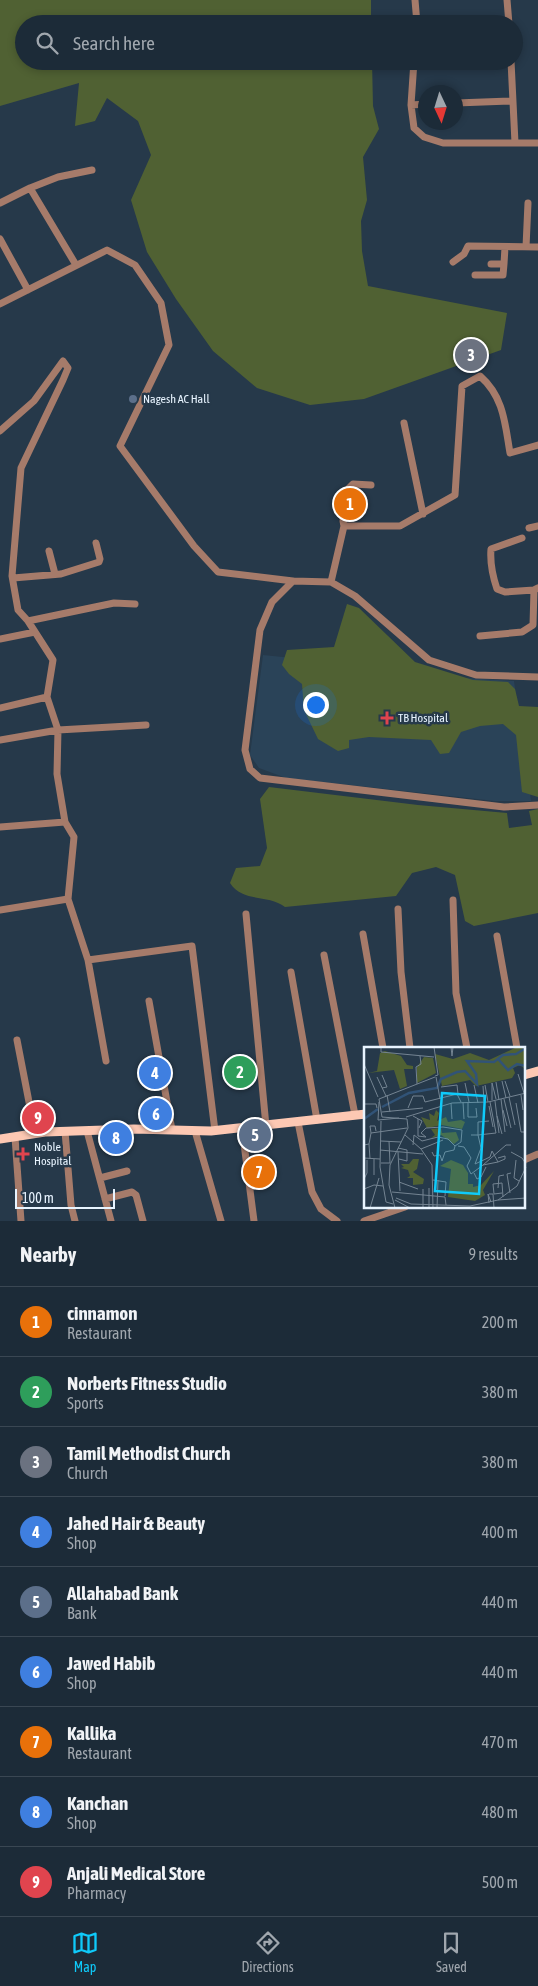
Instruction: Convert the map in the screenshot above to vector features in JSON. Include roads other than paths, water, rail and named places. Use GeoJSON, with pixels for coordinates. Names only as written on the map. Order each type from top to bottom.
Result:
{"type":"FeatureCollection","features":[{"type":"Feature","properties":{"kind":"main road"},"geometry":{"type":"LineString","coordinates":[[0,1139],[35,1133],[65,1131],[215,1131],[364,1114]]}},
{"type":"Feature","properties":{"kind":"street"},"geometry":{"type":"LineString","coordinates":[[415,0],[416,15]]}},
{"type":"Feature","properties":{"kind":"street"},"geometry":{"type":"LineString","coordinates":[[507,0],[508,15]]}},
{"type":"Feature","properties":{"kind":"street"},"geometry":{"type":"LineString","coordinates":[[413,70],[411,105],[414,128],[424,137],[443,143],[538,143]]}},
{"type":"Feature","properties":{"kind":"street"},"geometry":{"type":"LineString","coordinates":[[511,70],[515,142]]}},
{"type":"Feature","properties":{"kind":"street"},"geometry":{"type":"LineString","coordinates":[[463,103],[513,101]]}},
{"type":"Feature","properties":{"kind":"street"},"geometry":{"type":"LineString","coordinates":[[411,105],[418,105]]}},
{"type":"Feature","properties":{"kind":"street"},"geometry":{"type":"LineString","coordinates":[[0,203],[58,177],[92,170]]}},
{"type":"Feature","properties":{"kind":"street"},"geometry":{"type":"LineString","coordinates":[[30,188],[76,265]]}},
{"type":"Feature","properties":{"kind":"street"},"geometry":{"type":"LineString","coordinates":[[526,247],[528,203]]}},
{"type":"Feature","properties":{"kind":"street"},"geometry":{"type":"LineString","coordinates":[[0,239],[28,290]]}},
{"type":"Feature","properties":{"kind":"street"},"geometry":{"type":"LineString","coordinates":[[453,262],[464,254],[468,246],[538,248]]}},
{"type":"Feature","properties":{"kind":"street"},"geometry":{"type":"LineString","coordinates":[[475,275],[503,275],[505,247]]}},
{"type":"Feature","properties":{"kind":"street"},"geometry":{"type":"LineString","coordinates":[[0,304],[107,250],[135,265],[161,304],[169,345],[120,446],[194,546],[218,572],[293,581],[331,582],[355,596],[429,660],[476,675],[538,677]]}},
{"type":"Feature","properties":{"kind":"street"},"geometry":{"type":"LineString","coordinates":[[491,264],[504,264]]}},
{"type":"Feature","properties":{"kind":"street"},"geometry":{"type":"LineString","coordinates":[[0,431],[34,401],[63,361],[68,368],[21,468],[13,578],[18,610],[28,621],[53,660],[46,698],[58,730],[57,774],[65,822],[74,837],[68,900],[88,960],[106,1061]]}},
{"type":"Feature","properties":{"kind":"street"},"geometry":{"type":"LineString","coordinates":[[344,526],[400,526],[456,495],[462,386],[480,376],[491,386],[502,408],[510,453],[538,445]]}},
{"type":"Feature","properties":{"kind":"street"},"geometry":{"type":"LineString","coordinates":[[404,424],[423,514]]}},
{"type":"Feature","properties":{"kind":"street"},"geometry":{"type":"LineString","coordinates":[[331,582],[344,526],[343,521],[349,488],[353,484],[371,485]]}},
{"type":"Feature","properties":{"kind":"street"},"geometry":{"type":"LineString","coordinates":[[529,528],[538,526]]}},
{"type":"Feature","properties":{"kind":"street"},"geometry":{"type":"LineString","coordinates":[[480,636],[522,632],[533,625],[536,589],[505,592],[497,589],[491,560],[491,549],[522,538]]}},
{"type":"Feature","properties":{"kind":"street"},"geometry":{"type":"LineString","coordinates":[[13,578],[55,574],[99,562],[96,543]]}},
{"type":"Feature","properties":{"kind":"street"},"geometry":{"type":"LineString","coordinates":[[49,551],[55,574]]}},
{"type":"Feature","properties":{"kind":"street"},"geometry":{"type":"LineString","coordinates":[[293,581],[272,602],[260,630],[245,750],[250,769],[260,778],[504,807],[538,805]]}},
{"type":"Feature","properties":{"kind":"street"},"geometry":{"type":"LineString","coordinates":[[28,621],[114,603],[135,604]]}},
{"type":"Feature","properties":{"kind":"street"},"geometry":{"type":"LineString","coordinates":[[0,639],[35,632]]}},
{"type":"Feature","properties":{"kind":"street"},"geometry":{"type":"LineString","coordinates":[[0,708],[46,698]]}},
{"type":"Feature","properties":{"kind":"street"},"geometry":{"type":"LineString","coordinates":[[0,740],[58,730],[146,725]]}},
{"type":"Feature","properties":{"kind":"street"},"geometry":{"type":"LineString","coordinates":[[0,827],[65,822]]}},
{"type":"Feature","properties":{"kind":"street"},"geometry":{"type":"LineString","coordinates":[[0,910],[68,900]]}},
{"type":"Feature","properties":{"kind":"street"},"geometry":{"type":"LineString","coordinates":[[453,900],[456,993],[467,1047]]}},
{"type":"Feature","properties":{"kind":"street"},"geometry":{"type":"LineString","coordinates":[[398,909],[401,972],[410,1047]]}},
{"type":"Feature","properties":{"kind":"street"},"geometry":{"type":"LineString","coordinates":[[246,914],[266,1126]]}},
{"type":"Feature","properties":{"kind":"street"},"geometry":{"type":"LineString","coordinates":[[363,934],[383,1047]]}},
{"type":"Feature","properties":{"kind":"street"},"geometry":{"type":"LineString","coordinates":[[497,936],[517,1047]]}},
{"type":"Feature","properties":{"kind":"street"},"geometry":{"type":"LineString","coordinates":[[88,960],[192,946],[215,1131]]}},
{"type":"Feature","properties":{"kind":"street"},"geometry":{"type":"LineString","coordinates":[[324,955],[355,1115]]}},
{"type":"Feature","properties":{"kind":"street"},"geometry":{"type":"LineString","coordinates":[[291,972],[317,1120]]}},
{"type":"Feature","properties":{"kind":"street"},"geometry":{"type":"LineString","coordinates":[[149,1001],[172,1130]]}},
{"type":"Feature","properties":{"kind":"street"},"geometry":{"type":"LineString","coordinates":[[18,1040],[35,1133]]}},
{"type":"Feature","properties":{"kind":"street"},"geometry":{"type":"LineString","coordinates":[[298,1122],[312,1192],[321,1209],[337,1221]]}},
{"type":"Feature","properties":{"kind":"street"},"geometry":{"type":"LineString","coordinates":[[242,1128],[254,1221]]}},
{"type":"Feature","properties":{"kind":"street"},"geometry":{"type":"LineString","coordinates":[[65,1131],[71,1205],[75,1221]]}},
{"type":"Feature","properties":{"kind":"street"},"geometry":{"type":"LineString","coordinates":[[87,1131],[111,1221]]}},
{"type":"Feature","properties":{"kind":"street"},"geometry":{"type":"LineString","coordinates":[[195,1131],[221,1221]]}},
{"type":"Feature","properties":{"kind":"street"},"geometry":{"type":"LineString","coordinates":[[15,1137],[21,1221]]}},
{"type":"Feature","properties":{"kind":"street"},"geometry":{"type":"LineString","coordinates":[[526,1159],[538,1154]]}},
{"type":"Feature","properties":{"kind":"street"},"geometry":{"type":"LineString","coordinates":[[100,1178],[127,1171]]}},
{"type":"Feature","properties":{"kind":"street"},"geometry":{"type":"LineString","coordinates":[[105,1199],[132,1192],[136,1195],[143,1221]]}},
{"type":"Feature","properties":{"kind":"street"},"geometry":{"type":"LineString","coordinates":[[364,1221],[402,1208]]}},
{"type":"Feature","properties":{"kind":"place","name":"Tamil Methodist Church"},"geometry":{"type":"Point","coordinates":[471,355]}},
{"type":"Feature","properties":{"kind":"place","name":"Nagesh AC Hall"},"geometry":{"type":"Point","coordinates":[133,399]}},
{"type":"Feature","properties":{"kind":"place","name":"cinnamon"},"geometry":{"type":"Point","coordinates":[350,504]}},
{"type":"Feature","properties":{"kind":"place","name":"TB Hospital"},"geometry":{"type":"Point","coordinates":[387,718]}},
{"type":"Feature","properties":{"kind":"place","name":"Norberts Fitness Studio"},"geometry":{"type":"Point","coordinates":[240,1072]}},
{"type":"Feature","properties":{"kind":"place","name":"Jahed Hair & Beauty"},"geometry":{"type":"Point","coordinates":[155,1073]}},
{"type":"Feature","properties":{"kind":"place","name":"Jawed Habib"},"geometry":{"type":"Point","coordinates":[156,1114]}},
{"type":"Feature","properties":{"kind":"place","name":"Anjali Medical Store"},"geometry":{"type":"Point","coordinates":[38,1118]}},
{"type":"Feature","properties":{"kind":"place","name":"Allahabad Bank"},"geometry":{"type":"Point","coordinates":[255,1135]}},
{"type":"Feature","properties":{"kind":"place","name":"Kanchan"},"geometry":{"type":"Point","coordinates":[116,1138]}},
{"type":"Feature","properties":{"kind":"place","name":"Noble Hospital"},"geometry":{"type":"Point","coordinates":[23,1154]}},
{"type":"Feature","properties":{"kind":"place","name":"Kallika"},"geometry":{"type":"Point","coordinates":[259,1172]}}]}
